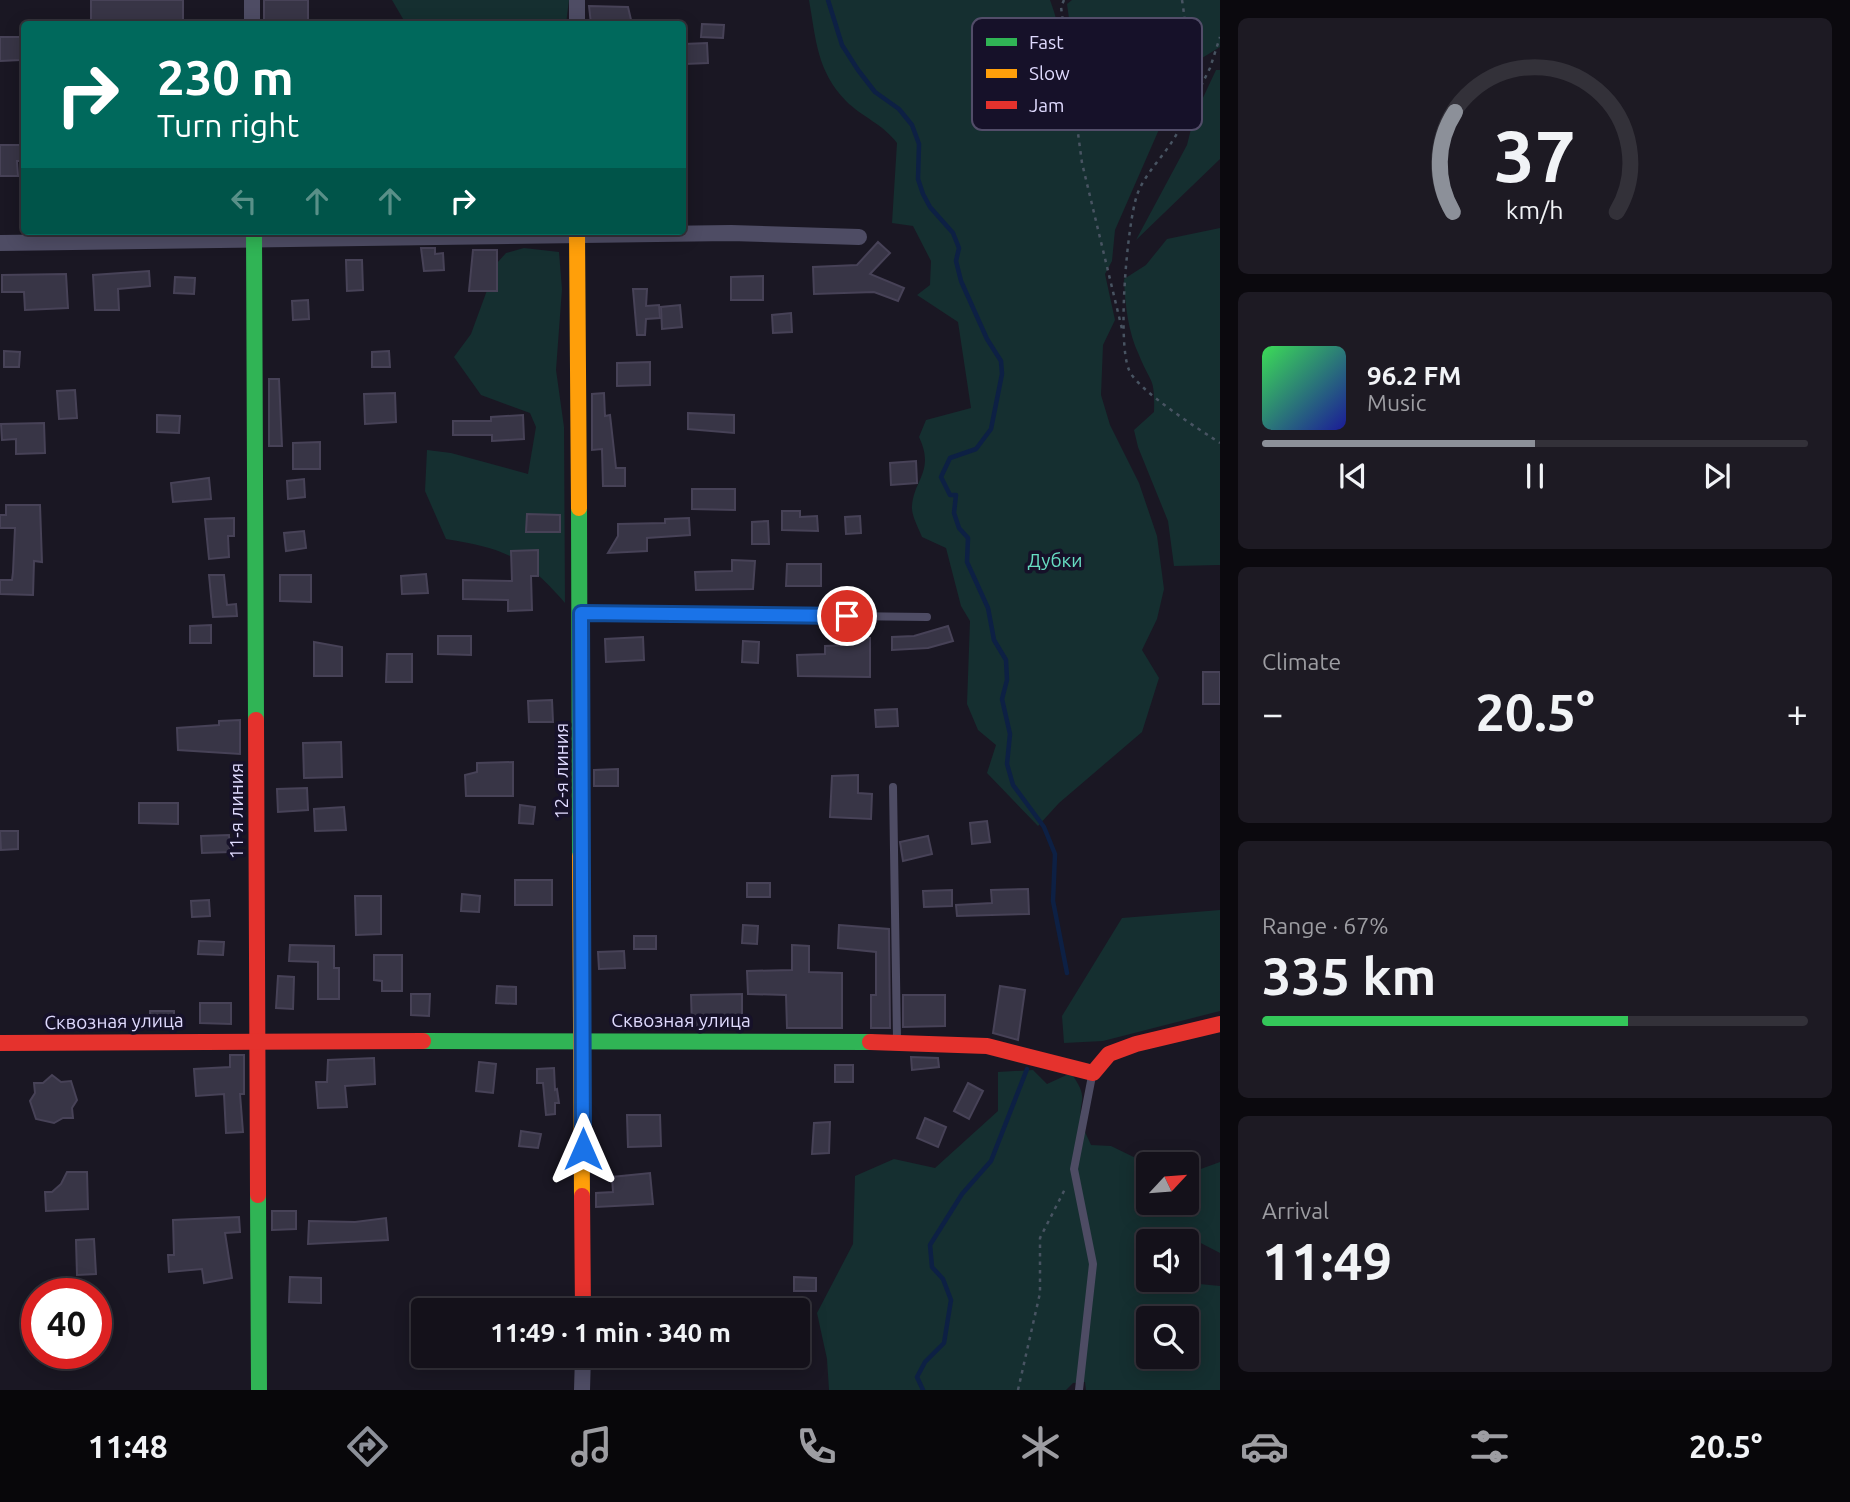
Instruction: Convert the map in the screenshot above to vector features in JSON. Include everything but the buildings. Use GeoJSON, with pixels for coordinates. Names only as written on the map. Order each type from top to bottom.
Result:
{"type":"FeatureCollection","features":[{"type":"Feature","properties":{"kind":"street"},"geometry":{"type":"LineString","coordinates":[[252,0],[252,21]]}},
{"type":"Feature","properties":{"kind":"street"},"geometry":{"type":"LineString","coordinates":[[577,0],[577,21]]}},
{"type":"Feature","properties":{"kind":"street"},"geometry":{"type":"LineString","coordinates":[[686,233],[859,237]]}},
{"type":"Feature","properties":{"kind":"street"},"geometry":{"type":"LineString","coordinates":[[0,243],[254,235]]}},
{"type":"Feature","properties":{"kind":"street","name":"11-я линия"},"geometry":{"type":"LineString","coordinates":[[254,235],[259,1390]]}},
{"type":"Feature","properties":{"kind":"street","name":"12-я линия"},"geometry":{"type":"LineString","coordinates":[[577,235],[584,1041],[583,1298]]}},
{"type":"Feature","properties":{"kind":"street"},"geometry":{"type":"LineString","coordinates":[[1093,1073],[1110,1054],[1220,1024]]}},
{"type":"Feature","properties":{"kind":"street","name":"Сквозная улица"},"geometry":{"type":"LineString","coordinates":[[0,1043],[259,1040],[898,1042],[987,1046],[1093,1073]]}},
{"type":"Feature","properties":{"kind":"street"},"geometry":{"type":"LineString","coordinates":[[583,1368],[583,1390]]}},
{"type":"Feature","properties":{"kind":"lane"},"geometry":{"type":"LineString","coordinates":[[581,613],[927,617]]}},
{"type":"Feature","properties":{"kind":"lane"},"geometry":{"type":"LineString","coordinates":[[893,787],[898,1042]]}},
{"type":"Feature","properties":{"kind":"lane"},"geometry":{"type":"LineString","coordinates":[[1079,1390],[1093,1264],[1074,1169],[1093,1073]]}},
{"type":"Feature","properties":{"kind":"path"},"geometry":{"type":"LineString","coordinates":[[1062,18],[1061,7],[1064,0]]}},
{"type":"Feature","properties":{"kind":"path"},"geometry":{"type":"LineString","coordinates":[[1182,0],[1185,18]]}},
{"type":"Feature","properties":{"kind":"path"},"geometry":{"type":"LineString","coordinates":[[1202,84],[1220,37]]}},
{"type":"Feature","properties":{"kind":"path"},"geometry":{"type":"LineString","coordinates":[[1078,130],[1082,163],[1123,334],[1129,371],[1172,412],[1220,443]]}},
{"type":"Feature","properties":{"kind":"path"},"geometry":{"type":"LineString","coordinates":[[1123,334],[1129,249],[1137,195],[1179,130]]}},
{"type":"Feature","properties":{"kind":"path"},"geometry":{"type":"LineString","coordinates":[[1018,1390],[1040,1293],[1040,1238],[1074,1169]]}},
{"type":"Feature","properties":{"kind":"green space"},"geometry":{"type":"Polygon","coordinates":[[[392,0],[569,0],[566,21],[404,21],[392,0]]]}},
{"type":"Feature","properties":{"kind":"green space","name":"Дубки"},"geometry":{"type":"Polygon","coordinates":[[[809,0],[1050,0],[1055,18],[972,18],[972,130],[1159,130],[1115,230],[1112,261],[1105,274],[1115,320],[1103,345],[1101,395],[1110,425],[1139,483],[1157,536],[1164,589],[1157,619],[1142,650],[1159,678],[1142,732],[1059,803],[1038,826],[987,773],[996,745],[978,730],[967,704],[970,621],[961,606],[946,548],[922,537],[912,510],[924,467],[925,458],[919,437],[926,420],[971,408],[958,322],[917,295],[930,285],[931,261],[913,226],[892,223],[897,143],[836,90],[823,66],[809,0]]]}},
{"type":"Feature","properties":{"kind":"green space","name":"Дубки"},"geometry":{"type":"Polygon","coordinates":[[[1072,0],[1220,0],[1220,47],[1202,58],[1202,18],[1069,18],[1067,4],[1072,0]]]}},
{"type":"Feature","properties":{"kind":"green space"},"geometry":{"type":"Polygon","coordinates":[[[1216,70],[1220,70],[1220,159],[1136,240],[1187,145],[1191,130],[1202,130],[1202,100],[1216,70]]]}},
{"type":"Feature","properties":{"kind":"green space"},"geometry":{"type":"Polygon","coordinates":[[[1220,228],[1220,565],[1174,566],[1168,521],[1138,447],[1134,430],[1154,412],[1154,392],[1132,337],[1124,279],[1146,265],[1167,239],[1220,228]]]}},
{"type":"Feature","properties":{"kind":"green space"},"geometry":{"type":"Polygon","coordinates":[[[524,248],[559,252],[562,289],[556,370],[564,427],[565,603],[538,575],[513,558],[484,547],[446,539],[425,491],[427,450],[451,453],[528,474],[536,427],[530,413],[481,395],[454,357],[471,334],[497,263],[506,253],[524,248]]]}},
{"type":"Feature","properties":{"kind":"green space"},"geometry":{"type":"Polygon","coordinates":[[[1220,910],[1220,1011],[1103,1041],[1064,1043],[1062,1016],[1122,918],[1220,910]]]}},
{"type":"Feature","properties":{"kind":"green space"},"geometry":{"type":"Polygon","coordinates":[[[1033,1070],[1047,1084],[1071,1073],[1081,1090],[1082,1123],[1091,1145],[1111,1146],[1136,1158],[1136,1215],[1199,1215],[1199,1170],[1220,1162],[1220,1253],[1199,1242],[1199,1229],[1136,1229],[1136,1292],[1199,1292],[1199,1284],[1220,1286],[1220,1390],[1086,1390],[1085,1382],[1073,1383],[1066,1390],[829,1390],[827,1359],[817,1313],[853,1244],[855,1176],[894,1159],[935,1168],[998,1111],[998,1072],[1033,1070]]]}},
{"type":"Feature","properties":{"kind":"waterway"},"geometry":{"type":"LineString","coordinates":[[828,0],[842,45],[858,70],[875,92],[899,109],[912,125],[919,144],[918,179],[923,194],[930,207],[953,233],[959,248],[956,261],[961,281],[987,339],[1001,361],[1002,374],[991,429],[976,449],[950,458],[941,477],[950,495],[956,495],[954,513],[959,528],[968,538],[967,562],[988,608],[994,640],[1006,660],[1007,680],[1002,699],[1010,734],[1007,764],[1013,785],[1044,827],[1055,854],[1053,901],[1067,973]]}},
{"type":"Feature","properties":{"kind":"waterway"},"geometry":{"type":"LineString","coordinates":[[923,1390],[917,1377],[925,1362],[944,1343],[951,1300],[943,1279],[932,1267],[930,1245],[962,1194],[991,1161],[1027,1069]]}},
{"type":"Feature","properties":{"kind":"traffic: fast"},"geometry":{"type":"LineString","coordinates":[[254,235],[256,720]]}},
{"type":"Feature","properties":{"kind":"traffic: fast"},"geometry":{"type":"LineString","coordinates":[[579,508],[580,856]]}},
{"type":"Feature","properties":{"kind":"traffic: fast"},"geometry":{"type":"LineString","coordinates":[[423,1041],[870,1042]]}},
{"type":"Feature","properties":{"kind":"traffic: fast"},"geometry":{"type":"LineString","coordinates":[[258,1195],[259,1390]]}},
{"type":"Feature","properties":{"kind":"traffic: slow"},"geometry":{"type":"LineString","coordinates":[[577,235],[579,508]]}},
{"type":"Feature","properties":{"kind":"traffic: slow"},"geometry":{"type":"LineString","coordinates":[[580,856],[582,1196]]}},
{"type":"Feature","properties":{"kind":"traffic: jam"},"geometry":{"type":"LineString","coordinates":[[256,720],[258,1195]]}},
{"type":"Feature","properties":{"kind":"traffic: jam"},"geometry":{"type":"LineString","coordinates":[[870,1042],[987,1046],[1093,1073],[1109,1054],[1136,1044],[1220,1024]]}},
{"type":"Feature","properties":{"kind":"traffic: jam"},"geometry":{"type":"LineString","coordinates":[[0,1043],[423,1041]]}},
{"type":"Feature","properties":{"kind":"traffic: jam"},"geometry":{"type":"LineString","coordinates":[[582,1196],[583,1298]]}},
{"type":"Feature","properties":{"kind":"route"},"geometry":{"type":"LineString","coordinates":[[583,1149],[581,613],[847,616]]}}]}
